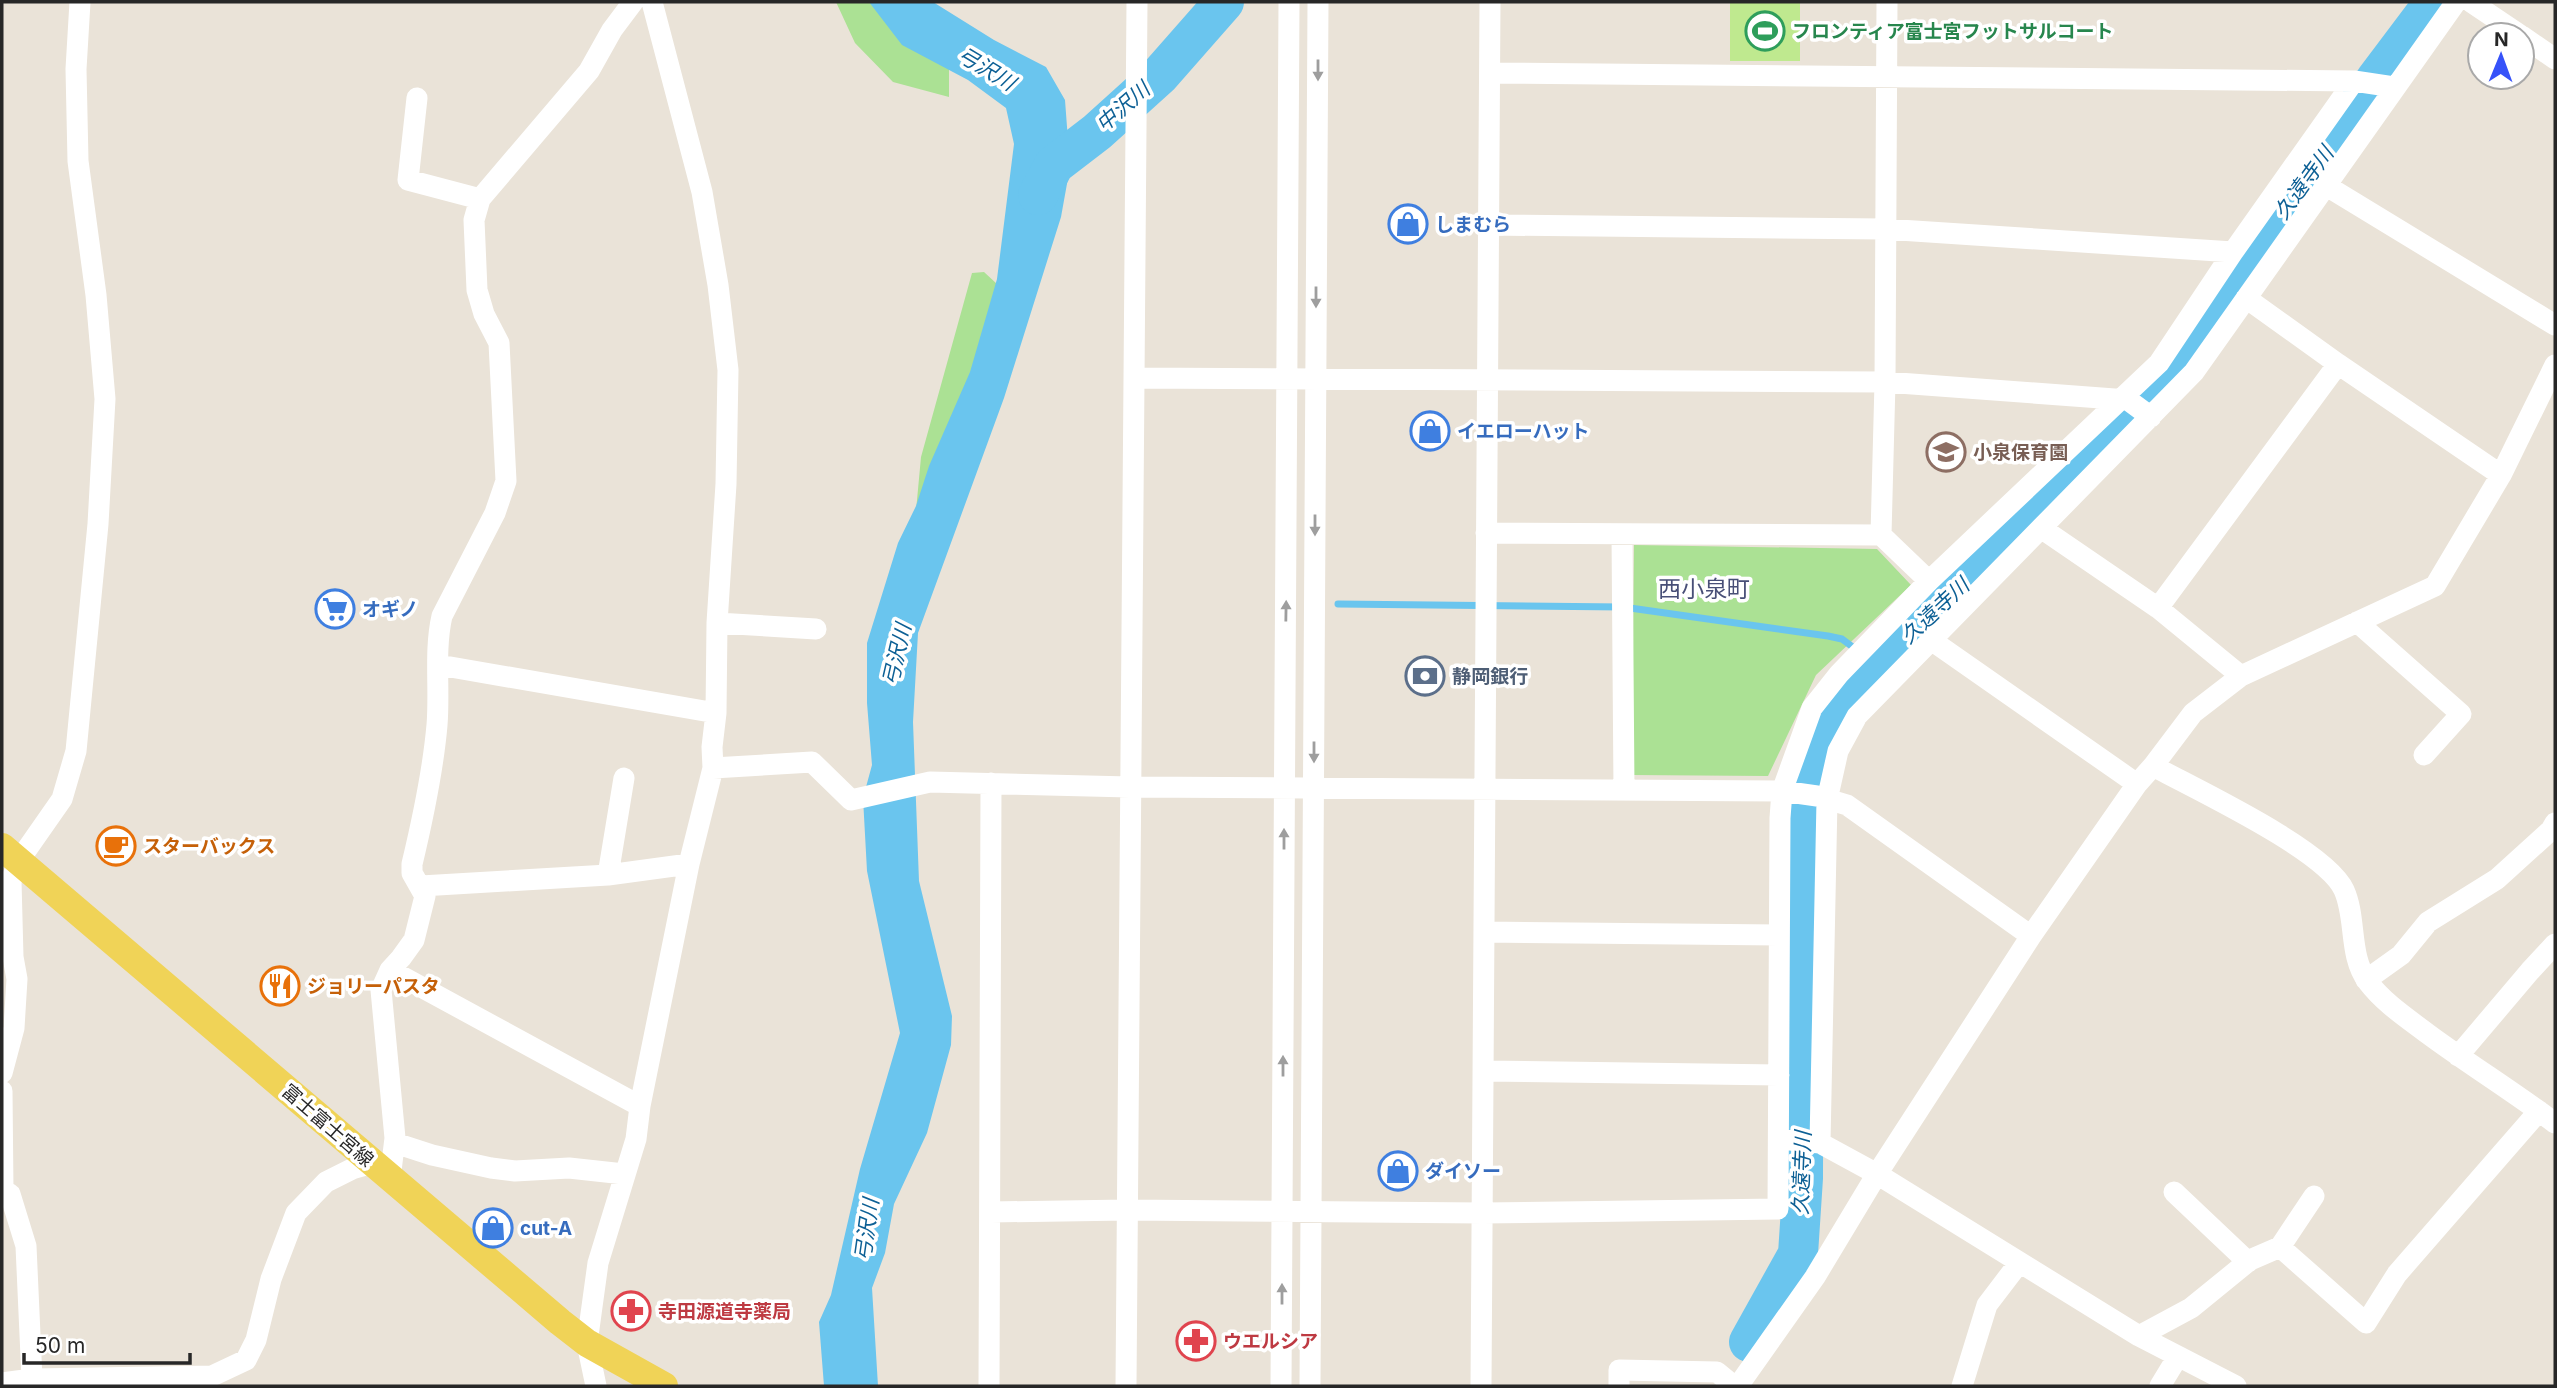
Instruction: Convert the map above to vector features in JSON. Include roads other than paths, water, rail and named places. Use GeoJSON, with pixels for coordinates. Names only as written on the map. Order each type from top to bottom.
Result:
{"type":"FeatureCollection","features":[{"type":"Feature","properties":{"kind":"main road","name":"富士富士宮線"},"geometry":{"type":"LineString","coordinates":[[10,854],[587,1343],[664,1386]]}},
{"type":"Feature","properties":{"kind":"street"},"geometry":{"type":"LineString","coordinates":[[2,1073],[14,1028],[17,979],[13,957],[10,854],[62,799],[71,776],[76,751],[98,524],[105,399],[96,295],[78,161],[76,69],[80,2]]}},
{"type":"Feature","properties":{"kind":"street"},"geometry":{"type":"LineString","coordinates":[[2,1383],[32,1379],[212,1376],[246,1360],[256,1340],[271,1279],[296,1213],[326,1182],[352,1169],[382,1171],[395,1143],[381,990],[390,970],[414,940],[425,896],[412,873],[412,864],[432,769],[437,723],[438,634],[442,616],[495,513],[506,481],[499,343],[484,314],[477,290],[474,220],[480,199],[589,71],[612,30],[633,2]]}},
{"type":"Feature","properties":{"kind":"street"},"geometry":{"type":"LineString","coordinates":[[596,1386],[587,1343],[598,1264],[636,1139],[640,1105],[689,864],[713,768],[717,623],[726,484],[728,370],[718,285],[702,192],[652,2]]}},
{"type":"Feature","properties":{"kind":"street"},"geometry":{"type":"LineString","coordinates":[[1126,1386],[1137,2]]}},
{"type":"Feature","properties":{"kind":"street"},"geometry":{"type":"LineString","coordinates":[[1281,1386],[1289,378],[1289,2]]}},
{"type":"Feature","properties":{"kind":"street"},"geometry":{"type":"LineString","coordinates":[[1310,1386],[1318,2]]}},
{"type":"Feature","properties":{"kind":"street"},"geometry":{"type":"LineString","coordinates":[[1481,1386],[1490,2]]}},
{"type":"Feature","properties":{"kind":"street"},"geometry":{"type":"LineString","coordinates":[[1881,535],[1885,382],[1887,2]]}},
{"type":"Feature","properties":{"kind":"street"},"geometry":{"type":"LineString","coordinates":[[991,1212],[1127,1210],[1483,1213],[1778,1209],[1784,1140],[1779,1075],[1780,818],[1812,708],[1839,674],[1930,581],[2136,407],[2194,372],[2325,185],[2388,86],[2455,2]]}},
{"type":"Feature","properties":{"kind":"street"},"geometry":{"type":"LineString","coordinates":[[2471,2],[2499,21]]}},
{"type":"Feature","properties":{"kind":"street"},"geometry":{"type":"LineString","coordinates":[[2536,46],[2555,59]]}},
{"type":"Feature","properties":{"kind":"street"},"geometry":{"type":"LineString","coordinates":[[1490,73],[2357,82],[2388,86]]}},
{"type":"Feature","properties":{"kind":"street"},"geometry":{"type":"LineString","coordinates":[[1816,1142],[1822,798],[1838,751],[1857,716],[2041,528],[2136,407],[2159,363],[2233,252],[2357,82]]}},
{"type":"Feature","properties":{"kind":"street"},"geometry":{"type":"LineString","coordinates":[[417,98],[408,180],[480,199]]}},
{"type":"Feature","properties":{"kind":"street"},"geometry":{"type":"LineString","coordinates":[[2325,185],[2555,325]]}},
{"type":"Feature","properties":{"kind":"street"},"geometry":{"type":"LineString","coordinates":[[1489,225],[1884,229],[2233,252]]}},
{"type":"Feature","properties":{"kind":"street"},"geometry":{"type":"LineString","coordinates":[[2246,298],[2501,475]]}},
{"type":"Feature","properties":{"kind":"street"},"geometry":{"type":"LineString","coordinates":[[2158,608],[2338,364]]}},
{"type":"Feature","properties":{"kind":"street"},"geometry":{"type":"LineString","coordinates":[[1619,1386],[1619,1370],[1717,1372],[1736,1386],[1815,1277],[1877,1174],[2031,936],[2137,784],[2193,713],[2241,676],[2435,586],[2501,475],[2555,365]]}},
{"type":"Feature","properties":{"kind":"street"},"geometry":{"type":"LineString","coordinates":[[1134,378],[1885,382],[2136,407]]}},
{"type":"Feature","properties":{"kind":"street"},"geometry":{"type":"LineString","coordinates":[[2041,528],[2158,608],[2241,676]]}},
{"type":"Feature","properties":{"kind":"street"},"geometry":{"type":"LineString","coordinates":[[1486,533],[1881,535],[1930,581]]}},
{"type":"Feature","properties":{"kind":"street"},"geometry":{"type":"LineString","coordinates":[[1622,534],[1624,790]]}},
{"type":"Feature","properties":{"kind":"street"},"geometry":{"type":"LineString","coordinates":[[2357,622],[2460,715],[2424,755]]}},
{"type":"Feature","properties":{"kind":"street"},"geometry":{"type":"LineString","coordinates":[[717,623],[816,629]]}},
{"type":"Feature","properties":{"kind":"street"},"geometry":{"type":"LineString","coordinates":[[1931,640],[2137,784]]}},
{"type":"Feature","properties":{"kind":"street"},"geometry":{"type":"LineString","coordinates":[[439,665],[716,713]]}},
{"type":"Feature","properties":{"kind":"street"},"geometry":{"type":"LineString","coordinates":[[713,768],[811,762],[851,800],[930,782],[1130,787],[1788,792],[1847,805],[2031,936]]}},
{"type":"Feature","properties":{"kind":"street"},"geometry":{"type":"LineString","coordinates":[[2153,766],[2320,861],[2343,888],[2351,914],[2352,942],[2366,979],[2389,1004],[2458,1056],[2547,1117],[2397,1274],[2366,1323],[2280,1247]]}},
{"type":"Feature","properties":{"kind":"street"},"geometry":{"type":"LineString","coordinates":[[608,875],[624,778]]}},
{"type":"Feature","properties":{"kind":"street"},"geometry":{"type":"LineString","coordinates":[[989,1386],[991,783]]}},
{"type":"Feature","properties":{"kind":"street"},"geometry":{"type":"LineString","coordinates":[[2366,979],[2401,955],[2428,922],[2497,879],[2555,823]]}},
{"type":"Feature","properties":{"kind":"street"},"geometry":{"type":"LineString","coordinates":[[421,886],[608,875],[689,864]]}},
{"type":"Feature","properties":{"kind":"street"},"geometry":{"type":"LineString","coordinates":[[1485,932],[1779,935]]}},
{"type":"Feature","properties":{"kind":"street"},"geometry":{"type":"LineString","coordinates":[[2458,1056],[2555,944]]}},
{"type":"Feature","properties":{"kind":"street"},"geometry":{"type":"LineString","coordinates":[[390,970],[640,1105]]}},
{"type":"Feature","properties":{"kind":"street"},"geometry":{"type":"LineString","coordinates":[[1484,1071],[1779,1075]]}},
{"type":"Feature","properties":{"kind":"street"},"geometry":{"type":"LineString","coordinates":[[2,1090],[2,1190],[9,1194],[26,1247],[32,1379]]}},
{"type":"Feature","properties":{"kind":"street"},"geometry":{"type":"LineString","coordinates":[[1784,1140],[1816,1142],[1877,1174],[2138,1336],[2236,1386]]}},
{"type":"Feature","properties":{"kind":"street"},"geometry":{"type":"LineString","coordinates":[[395,1143],[432,1155],[491,1168],[515,1171],[569,1168],[624,1174]]}},
{"type":"Feature","properties":{"kind":"street"},"geometry":{"type":"LineString","coordinates":[[2174,1192],[2248,1262]]}},
{"type":"Feature","properties":{"kind":"street"},"geometry":{"type":"LineString","coordinates":[[2138,1336],[2191,1308],[2248,1262],[2280,1247],[2314,1196]]}},
{"type":"Feature","properties":{"kind":"street"},"geometry":{"type":"LineString","coordinates":[[1962,1386],[1987,1306],[2019,1263]]}},
{"type":"Feature","properties":{"kind":"street"},"geometry":{"type":"LineString","coordinates":[[2160,1386],[2177,1358]]}},
{"type":"Feature","properties":{"kind":"water","name":"弓沢川"},"geometry":{"type":"Polygon","coordinates":[[[869,2],[933,2],[994,40],[1046,67],[1065,100],[1070,167],[1061,217],[1004,398],[918,633],[913,722],[919,881],[952,1016],[951,1045],[927,1133],[894,1204],[885,1253],[872,1288],[878,1386],[824,1386],[819,1322],[831,1295],[860,1169],[900,1033],[867,871],[863,798],[872,765],[867,703],[867,643],[898,543],[916,506],[929,466],[970,372],[997,279],[1014,144],[1006,108],[968,80],[902,45],[869,2]]]}},
{"type":"Feature","properties":{"kind":"waterway","name":"中沢川"},"geometry":{"type":"LineString","coordinates":[[1038,195],[1054,165],[1097,132],[1159,76],[1224,2]]}},
{"type":"Feature","properties":{"kind":"waterway","name":"久遠寺川"},"geometry":{"type":"LineString","coordinates":[[1749,1342],[1798,1254],[1803,1178],[1804,809],[1811,771],[1829,725],[1849,692],[1979,565],[2068,485],[2150,398],[2205,327],[2376,79],[2434,2]]}},
{"type":"Feature","properties":{"kind":"waterway"},"geometry":{"type":"LineString","coordinates":[[1338,604],[1623,607],[1828,636],[1842,639],[1854,648]]}},
{"type":"Feature","properties":{"kind":"waterway","name":"久遠寺川"},"geometry":{"type":"LineString","coordinates":[[1870,663],[1874,666]]}},
{"type":"Feature","properties":{"kind":"place","name":"フロンティア富士宮フットサルコート"},"geometry":{"type":"Point","coordinates":[1765,31]}},
{"type":"Feature","properties":{"kind":"place","name":"しまむら"},"geometry":{"type":"Point","coordinates":[1408,224]}},
{"type":"Feature","properties":{"kind":"place","name":"イエローハット"},"geometry":{"type":"Point","coordinates":[1430,431]}},
{"type":"Feature","properties":{"kind":"place","name":"小泉保育園"},"geometry":{"type":"Point","coordinates":[1946,452]}},
{"type":"Feature","properties":{"kind":"place","name":"オギノ"},"geometry":{"type":"Point","coordinates":[335,609]}},
{"type":"Feature","properties":{"kind":"place","name":"静岡銀行"},"geometry":{"type":"Point","coordinates":[1425,676]}},
{"type":"Feature","properties":{"kind":"place","name":"スターバックス"},"geometry":{"type":"Point","coordinates":[116,846]}},
{"type":"Feature","properties":{"kind":"place","name":"ジョリーパスタ"},"geometry":{"type":"Point","coordinates":[280,986]}},
{"type":"Feature","properties":{"kind":"place","name":"ダイソー"},"geometry":{"type":"Point","coordinates":[1398,1171]}},
{"type":"Feature","properties":{"kind":"place","name":"cut-A"},"geometry":{"type":"Point","coordinates":[493,1228]}},
{"type":"Feature","properties":{"kind":"place","name":"寺田源道寺薬局"},"geometry":{"type":"Point","coordinates":[631,1311]}},
{"type":"Feature","properties":{"kind":"place","name":"ウエルシア"},"geometry":{"type":"Point","coordinates":[1196,1341]}},
{"type":"Feature","properties":{"kind":"district","name":"西小泉町"},"geometry":{"type":"Point","coordinates":[1704,589]}}]}
